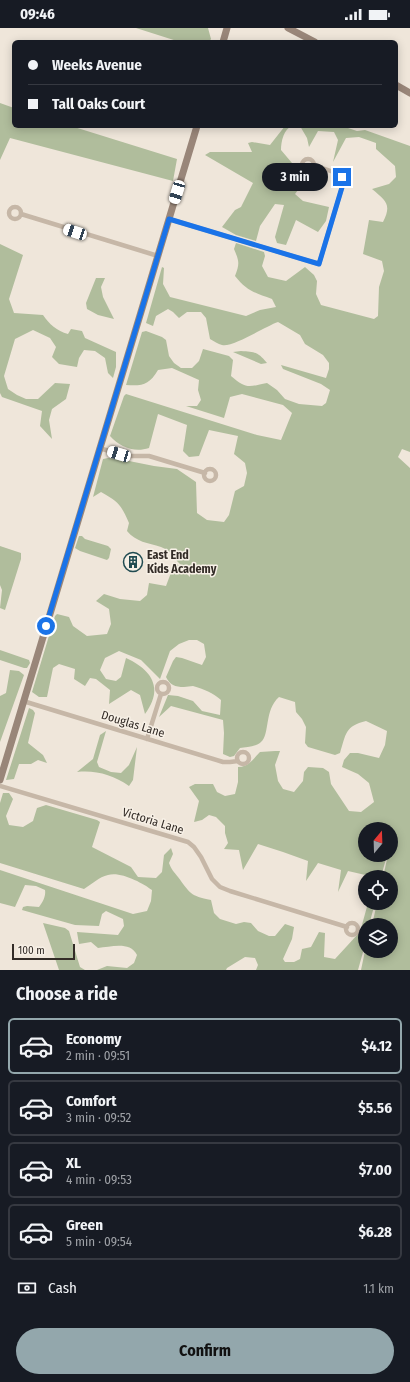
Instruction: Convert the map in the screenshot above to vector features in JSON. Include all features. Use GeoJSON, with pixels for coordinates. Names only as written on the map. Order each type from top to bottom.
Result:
{"type":"FeatureCollection","features":[{"type":"Feature","properties":{"kind":"street"},"geometry":{"type":"LineString","coordinates":[[224,40],[227,28]]}},
{"type":"Feature","properties":{"kind":"street"},"geometry":{"type":"LineString","coordinates":[[288,28],[311,40]]}},
{"type":"Feature","properties":{"kind":"street"},"geometry":{"type":"LineString","coordinates":[[398,86],[410,93]]}},
{"type":"Feature","properties":{"kind":"street"},"geometry":{"type":"LineString","coordinates":[[0,780],[196,128]]}},
{"type":"Feature","properties":{"kind":"street"},"geometry":{"type":"LineString","coordinates":[[169,219],[319,264],[343,184],[342,177],[339,174],[314,165]]}},
{"type":"Feature","properties":{"kind":"street"},"geometry":{"type":"LineString","coordinates":[[21,214],[158,256]]}},
{"type":"Feature","properties":{"kind":"street"},"geometry":{"type":"LineString","coordinates":[[99,448],[127,456],[149,456],[205,473]]}},
{"type":"Feature","properties":{"kind":"street"},"geometry":{"type":"LineString","coordinates":[[147,739],[161,694]]}},
{"type":"Feature","properties":{"kind":"street","name":"Douglas Lane"},"geometry":{"type":"LineString","coordinates":[[23,701],[224,762],[238,761]]}},
{"type":"Feature","properties":{"kind":"street","name":"Victoria Lane"},"geometry":{"type":"LineString","coordinates":[[0,786],[188,842],[194,847],[201,857],[209,875],[220,886],[230,891],[347,927]]}},
{"type":"Feature","properties":{"kind":"green space"},"geometry":{"type":"Polygon","coordinates":[[[136,28],[208,28],[211,39],[174,40],[136,28]]]}},
{"type":"Feature","properties":{"kind":"green space"},"geometry":{"type":"Polygon","coordinates":[[[0,103],[12,107],[12,128],[77,128],[177,159],[173,181],[10,138],[0,160],[0,103]]]}},
{"type":"Feature","properties":{"kind":"green space"},"geometry":{"type":"Polygon","coordinates":[[[283,128],[289,128],[284,136],[281,150],[292,163],[285,166],[277,176],[282,188],[293,190],[301,178],[310,174],[295,194],[303,201],[329,207],[326,221],[318,232],[296,220],[286,245],[277,243],[275,237],[284,205],[275,204],[260,226],[256,241],[236,235],[222,227],[235,210],[241,207],[253,183],[205,155],[210,152],[252,152],[248,143],[252,142],[270,145],[283,128]]]}},
{"type":"Feature","properties":{"kind":"green space"},"geometry":{"type":"Polygon","coordinates":[[[301,128],[348,128],[357,131],[365,130],[410,146],[410,452],[402,449],[398,457],[410,468],[410,970],[361,970],[364,958],[398,958],[398,918],[374,918],[375,910],[398,910],[398,870],[385,870],[386,862],[398,862],[398,822],[358,822],[358,862],[385,862],[383,870],[358,870],[358,873],[348,871],[338,892],[341,870],[318,863],[306,881],[308,861],[258,844],[243,870],[239,850],[224,849],[228,843],[225,833],[225,826],[216,817],[209,815],[202,820],[194,822],[199,801],[189,787],[195,784],[213,784],[217,792],[225,796],[235,794],[238,782],[238,767],[248,764],[260,752],[280,751],[275,765],[278,781],[283,789],[294,792],[303,781],[304,772],[308,767],[323,768],[329,772],[331,784],[349,811],[361,812],[374,802],[369,783],[358,774],[342,767],[344,760],[350,753],[358,753],[379,758],[385,745],[387,731],[366,721],[350,728],[345,736],[340,753],[335,755],[308,747],[305,743],[306,727],[296,712],[295,702],[279,697],[274,702],[271,709],[264,739],[259,744],[254,746],[240,748],[234,756],[230,757],[223,754],[223,720],[171,706],[159,717],[168,695],[178,696],[193,701],[202,711],[220,715],[221,700],[215,695],[193,686],[175,686],[169,682],[166,677],[176,657],[202,665],[206,657],[204,644],[197,640],[189,640],[179,644],[170,651],[160,679],[141,660],[119,651],[105,658],[100,670],[106,679],[116,681],[121,677],[126,658],[143,668],[148,674],[154,688],[154,696],[151,705],[145,714],[140,695],[131,690],[109,704],[110,690],[96,679],[90,678],[85,686],[74,679],[75,669],[59,664],[53,668],[47,697],[39,697],[32,692],[55,616],[57,614],[69,617],[73,626],[87,636],[107,634],[111,624],[109,609],[96,601],[104,594],[120,599],[140,601],[147,595],[149,583],[166,586],[175,562],[190,577],[190,574],[176,560],[178,557],[163,548],[134,538],[127,531],[129,523],[124,512],[116,501],[101,492],[93,497],[103,459],[108,458],[124,460],[177,469],[196,482],[197,513],[207,520],[224,522],[229,515],[235,491],[244,486],[247,473],[245,463],[234,454],[238,436],[209,430],[199,456],[189,457],[183,451],[187,425],[158,414],[149,448],[138,450],[128,448],[114,440],[110,436],[124,396],[126,394],[257,435],[281,440],[292,413],[283,405],[242,394],[230,397],[224,418],[186,406],[197,406],[201,400],[198,390],[199,380],[172,368],[158,370],[152,379],[145,384],[126,385],[142,332],[146,331],[166,340],[169,356],[174,363],[181,368],[192,368],[199,361],[203,349],[229,356],[233,360],[231,376],[240,383],[251,386],[267,383],[277,390],[285,399],[299,404],[322,406],[326,403],[330,390],[321,384],[283,369],[281,365],[326,378],[329,363],[323,355],[305,344],[300,335],[278,322],[227,345],[220,345],[210,339],[206,318],[201,312],[187,312],[179,318],[168,309],[156,316],[153,326],[146,323],[162,267],[164,268],[163,284],[170,297],[246,316],[260,310],[276,307],[272,299],[252,291],[243,285],[235,276],[238,268],[238,259],[234,249],[236,243],[264,252],[265,256],[262,266],[268,277],[286,281],[305,267],[314,275],[317,281],[316,294],[321,305],[374,319],[378,316],[379,287],[384,271],[382,261],[363,254],[369,220],[383,222],[387,211],[384,200],[372,189],[389,184],[396,177],[395,166],[376,149],[376,143],[359,137],[346,138],[333,162],[338,140],[334,132],[318,131],[309,147],[307,138],[301,128]]]}},
{"type":"Feature","properties":{"kind":"green space"},"geometry":{"type":"Polygon","coordinates":[[[0,244],[23,255],[9,299],[14,313],[43,315],[60,331],[68,334],[71,329],[82,331],[85,338],[116,352],[116,367],[113,378],[108,373],[105,358],[95,351],[84,350],[79,358],[77,367],[59,364],[52,357],[56,347],[50,338],[33,330],[15,339],[4,376],[8,389],[26,399],[38,399],[55,383],[70,384],[66,399],[52,409],[49,420],[52,439],[40,426],[42,411],[2,397],[0,393],[0,244]]]}},
{"type":"Feature","properties":{"kind":"green space"},"geometry":{"type":"Polygon","coordinates":[[[96,278],[105,278],[101,287],[103,297],[114,319],[98,315],[87,309],[86,303],[96,278]]]}},
{"type":"Feature","properties":{"kind":"green space"},"geometry":{"type":"Polygon","coordinates":[[[241,351],[256,353],[267,363],[261,364],[233,352],[241,351]]]}},
{"type":"Feature","properties":{"kind":"green space"},"geometry":{"type":"Polygon","coordinates":[[[79,536],[108,546],[111,549],[109,558],[107,560],[75,548],[79,536]]]}},
{"type":"Feature","properties":{"kind":"green space"},"geometry":{"type":"Polygon","coordinates":[[[0,546],[21,553],[21,559],[5,610],[0,608],[2,590],[0,585],[0,546]]]}},
{"type":"Feature","properties":{"kind":"green space"},"geometry":{"type":"Polygon","coordinates":[[[0,650],[29,660],[30,663],[27,668],[24,668],[0,660],[0,650]]]}},
{"type":"Feature","properties":{"kind":"green space"},"geometry":{"type":"Polygon","coordinates":[[[10,670],[19,671],[24,675],[0,742],[0,696],[6,693],[10,670]]]}},
{"type":"Feature","properties":{"kind":"green space"},"geometry":{"type":"Polygon","coordinates":[[[29,708],[35,713],[28,743],[43,755],[47,763],[38,760],[31,764],[19,764],[14,779],[6,780],[29,708]]]}},
{"type":"Feature","properties":{"kind":"green space"},"geometry":{"type":"Polygon","coordinates":[[[106,731],[97,762],[99,767],[111,772],[121,773],[129,765],[137,747],[133,780],[129,786],[111,776],[104,774],[77,772],[93,759],[100,735],[106,731]]]}},
{"type":"Feature","properties":{"kind":"green space"},"geometry":{"type":"Polygon","coordinates":[[[3,793],[9,793],[13,799],[6,816],[9,825],[23,827],[33,821],[37,808],[46,805],[97,820],[100,822],[92,847],[131,867],[138,877],[156,878],[162,872],[164,855],[171,848],[173,854],[169,863],[173,870],[191,893],[211,900],[214,913],[220,919],[236,924],[244,922],[251,923],[258,931],[269,936],[275,936],[285,924],[294,927],[292,939],[283,959],[285,962],[294,962],[300,959],[302,949],[311,947],[319,932],[325,933],[324,957],[335,959],[358,934],[358,958],[361,958],[358,970],[256,970],[258,965],[255,958],[245,957],[226,970],[97,970],[107,966],[127,968],[134,963],[137,955],[130,948],[125,946],[98,948],[91,942],[79,944],[77,932],[118,935],[124,926],[123,919],[106,911],[102,914],[99,926],[75,925],[22,910],[23,907],[27,906],[39,907],[42,903],[45,897],[45,890],[36,886],[25,885],[15,907],[0,903],[0,870],[133,914],[147,911],[151,901],[152,890],[131,878],[113,874],[102,877],[84,889],[0,863],[0,803],[3,793]]]}},
{"type":"Feature","properties":{"kind":"green space"},"geometry":{"type":"Polygon","coordinates":[[[366,910],[373,910],[371,918],[364,918],[366,910]]]}},
{"type":"Feature","properties":{"kind":"green space"},"geometry":{"type":"Polygon","coordinates":[[[43,923],[65,928],[69,931],[80,967],[85,970],[59,970],[43,923]]]}},
{"type":"Feature","properties":{"kind":"place","name":"East End Kids Academy"},"geometry":{"type":"Point","coordinates":[133,562]}},
{"type":"Feature","properties":{"kind":"route"},"geometry":{"type":"LineString","coordinates":[[46,626],[169,219],[319,264],[343,184],[342,177]]}}]}
